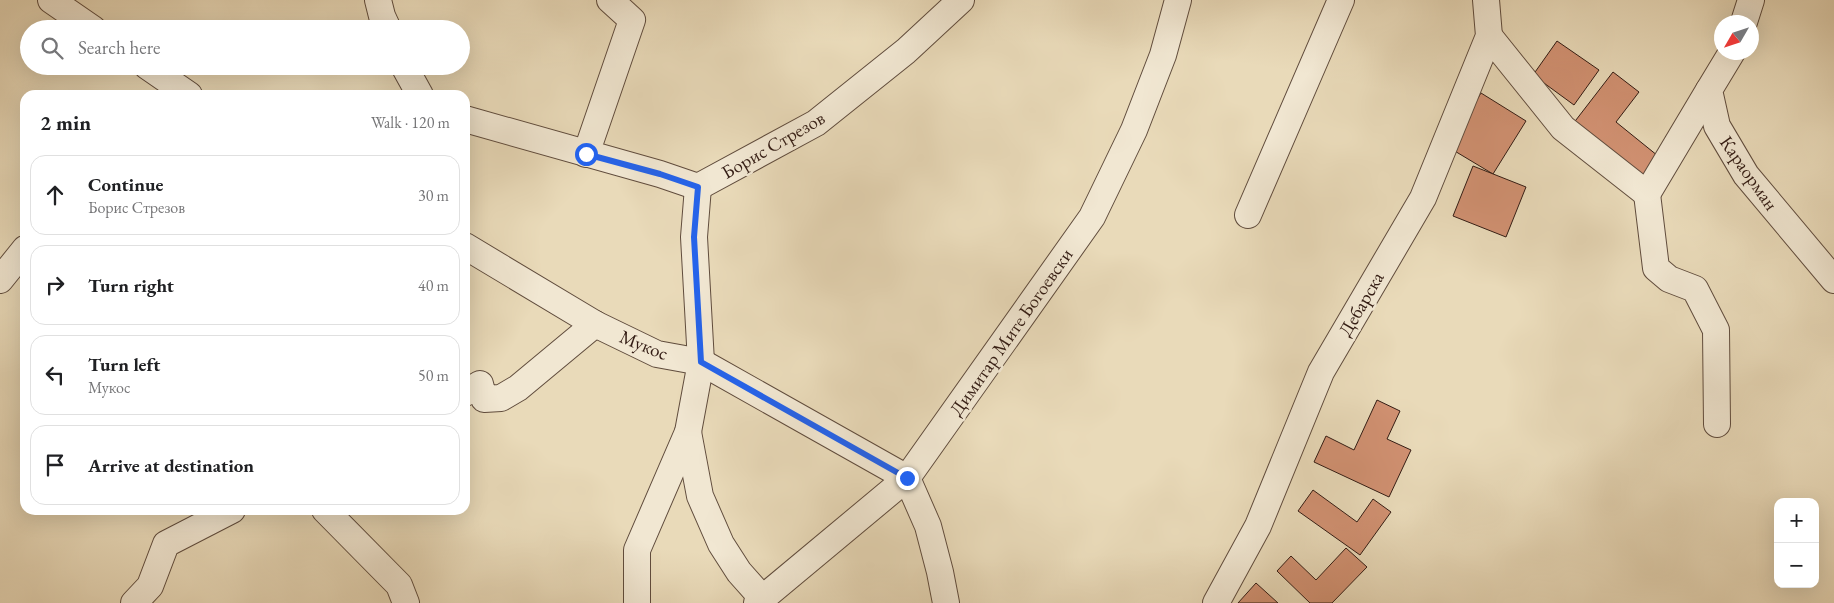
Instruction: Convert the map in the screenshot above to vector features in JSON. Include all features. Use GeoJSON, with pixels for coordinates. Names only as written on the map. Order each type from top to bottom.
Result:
{"type":"FeatureCollection","features":[{"type":"Feature","properties":{"kind":"street"},"geometry":{"type":"LineString","coordinates":[[51,0],[80,20]]}},
{"type":"Feature","properties":{"kind":"street"},"geometry":{"type":"LineString","coordinates":[[378,0],[384,20]]}},
{"type":"Feature","properties":{"kind":"street"},"geometry":{"type":"LineString","coordinates":[[586,154],[632,20],[610,0]]}},
{"type":"Feature","properties":{"kind":"street","name":"Борис Стрезов"},"geometry":{"type":"LineString","coordinates":[[470,120],[660,174],[698,187],[816,123],[906,51],[961,0]]}},
{"type":"Feature","properties":{"kind":"street","name":"Димитар Мите Богоевски"},"geometry":{"type":"LineString","coordinates":[[760,601],[907,478],[1092,217],[1134,130],[1163,55],[1178,0]]}},
{"type":"Feature","properties":{"kind":"street"},"geometry":{"type":"LineString","coordinates":[[1248,215],[1341,0]]}},
{"type":"Feature","properties":{"kind":"street","name":"Дебарска"},"geometry":{"type":"LineString","coordinates":[[1216,603],[1258,526],[1321,372],[1423,198],[1489,36],[1486,0]]}},
{"type":"Feature","properties":{"kind":"street"},"geometry":{"type":"LineString","coordinates":[[1746,15],[1751,0]]}},
{"type":"Feature","properties":{"kind":"street"},"geometry":{"type":"LineString","coordinates":[[1489,36],[1563,128],[1647,194]]}},
{"type":"Feature","properties":{"kind":"street"},"geometry":{"type":"LineString","coordinates":[[1717,424],[1716,330],[1695,290],[1669,279],[1656,268],[1647,194],[1727,60]]}},
{"type":"Feature","properties":{"kind":"street"},"geometry":{"type":"LineString","coordinates":[[156,75],[171,90]]}},
{"type":"Feature","properties":{"kind":"street"},"geometry":{"type":"LineString","coordinates":[[409,75],[417,90]]}},
{"type":"Feature","properties":{"kind":"street","name":"Караорман"},"geometry":{"type":"LineString","coordinates":[[1709,90],[1717,126],[1746,175],[1834,280]]}},
{"type":"Feature","properties":{"kind":"street"},"geometry":{"type":"LineString","coordinates":[[637,603],[637,550],[688,432],[701,362],[694,237],[698,187]]}},
{"type":"Feature","properties":{"kind":"street","name":"Мукос"},"geometry":{"type":"LineString","coordinates":[[470,249],[595,324],[657,354],[701,362],[907,478]]}},
{"type":"Feature","properties":{"kind":"street"},"geometry":{"type":"LineString","coordinates":[[0,280],[14,250]]}},
{"type":"Feature","properties":{"kind":"street"},"geometry":{"type":"LineString","coordinates":[[470,383],[484,399],[500,398],[518,388],[595,324]]}},
{"type":"Feature","properties":{"kind":"street"},"geometry":{"type":"LineString","coordinates":[[688,432],[700,496],[721,544],[760,601]]}},
{"type":"Feature","properties":{"kind":"street"},"geometry":{"type":"LineString","coordinates":[[907,478],[928,526],[946,603]]}},
{"type":"Feature","properties":{"kind":"street"},"geometry":{"type":"LineString","coordinates":[[147,597],[166,544],[222,515]]}},
{"type":"Feature","properties":{"kind":"street"},"geometry":{"type":"LineString","coordinates":[[331,515],[400,585],[406,603]]}},
{"type":"Feature","properties":{"kind":"building"},"geometry":{"type":"Polygon","coordinates":[[[1557,41],[1599,70],[1574,105],[1533,75],[1557,41]]]}},
{"type":"Feature","properties":{"kind":"building"},"geometry":{"type":"Polygon","coordinates":[[[1613,72],[1639,92],[1616,122],[1663,160],[1642,186],[1569,129],[1613,72]]]}},
{"type":"Feature","properties":{"kind":"building"},"geometry":{"type":"Polygon","coordinates":[[[1481,93],[1526,121],[1493,174],[1448,147],[1481,93]]]}},
{"type":"Feature","properties":{"kind":"building"},"geometry":{"type":"Polygon","coordinates":[[[1473,166],[1526,187],[1506,237],[1453,216],[1473,166]]]}},
{"type":"Feature","properties":{"kind":"building"},"geometry":{"type":"Polygon","coordinates":[[[1377,400],[1400,411],[1387,439],[1411,450],[1389,497],[1314,462],[1326,436],[1354,450],[1377,400]]]}},
{"type":"Feature","properties":{"kind":"building"},"geometry":{"type":"Polygon","coordinates":[[[1313,490],[1357,522],[1373,499],[1391,512],[1360,555],[1298,511],[1313,490]]]}},
{"type":"Feature","properties":{"kind":"building"},"geometry":{"type":"Polygon","coordinates":[[[1346,548],[1367,567],[1332,603],[1310,603],[1277,571],[1291,556],[1316,580],[1346,548]]]}},
{"type":"Feature","properties":{"kind":"building"},"geometry":{"type":"Polygon","coordinates":[[[1256,583],[1278,603],[1238,603],[1256,583]]]}},
{"type":"Feature","properties":{"kind":"route"},"geometry":{"type":"LineString","coordinates":[[586,154],[660,174],[698,187],[694,237],[701,362],[907,478]]}}]}
